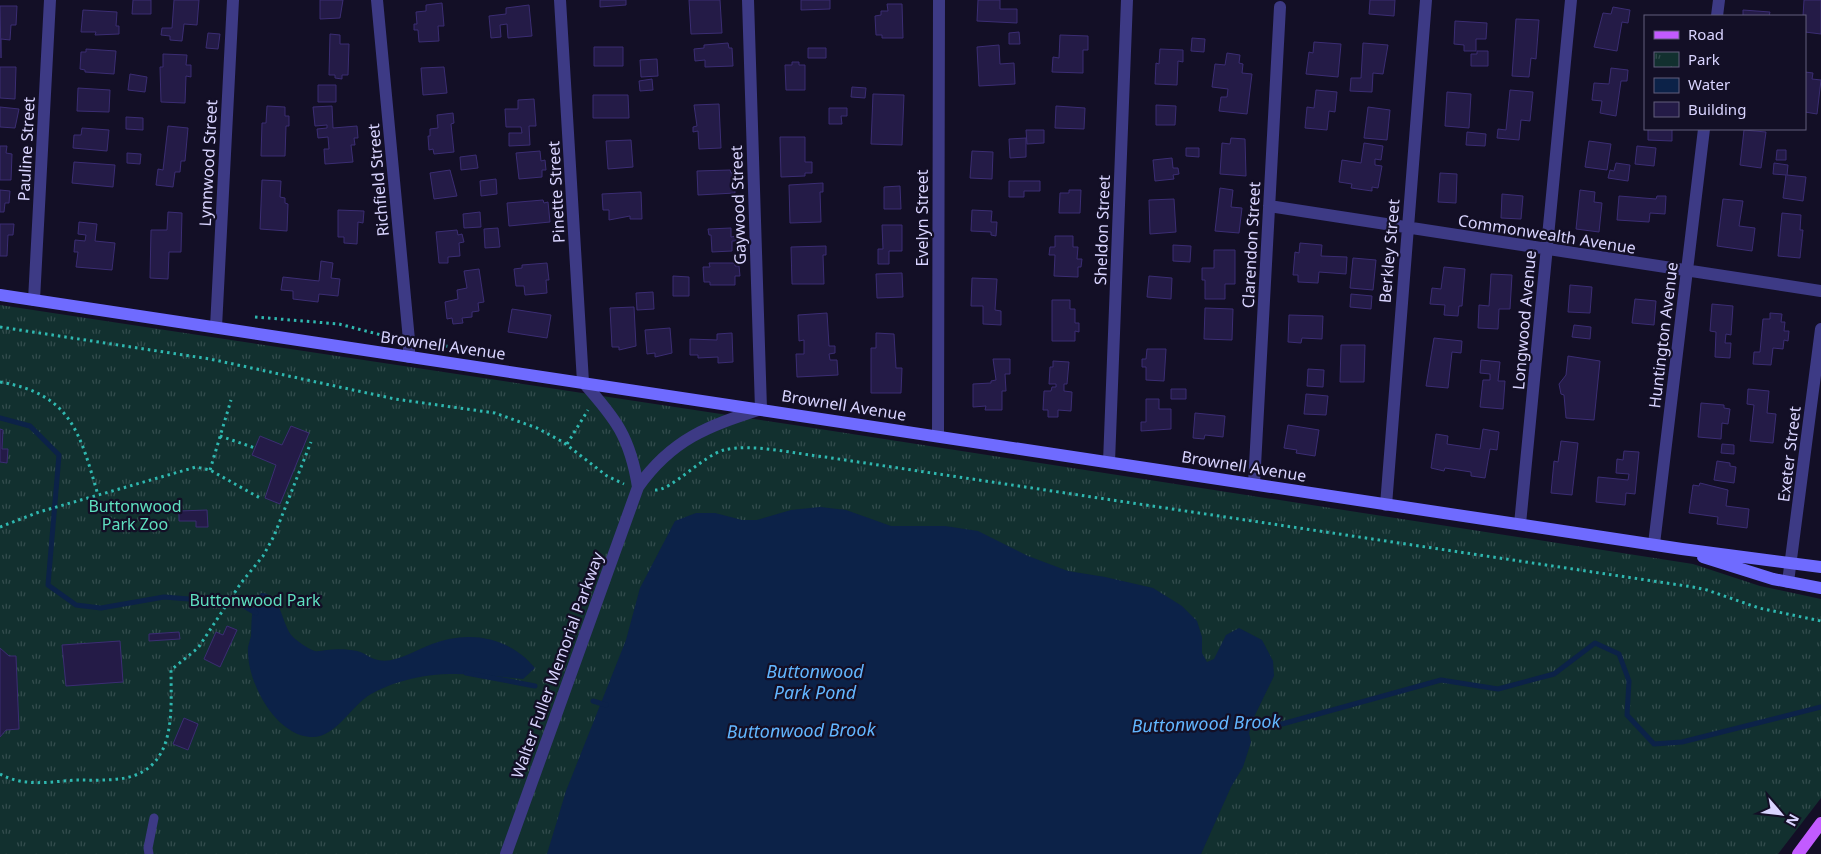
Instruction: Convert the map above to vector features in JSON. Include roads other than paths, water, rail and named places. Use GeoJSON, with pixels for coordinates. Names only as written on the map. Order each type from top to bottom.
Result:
{"type":"FeatureCollection","features":[{"type":"Feature","properties":{"kind":"main road","name":"Brownell Avenue"},"geometry":{"type":"LineString","coordinates":[[0,295],[1386,505],[1682,549],[1821,567]]}},
{"type":"Feature","properties":{"kind":"main road","name":"Brownell Avenue"},"geometry":{"type":"LineString","coordinates":[[1682,549],[1740,569],[1788,582],[1821,588]]}},
{"type":"Feature","properties":{"kind":"main road"},"geometry":{"type":"LineString","coordinates":[[1798,854],[1821,824]]}},
{"type":"Feature","properties":{"kind":"street","name":"Pauline Street"},"geometry":{"type":"LineString","coordinates":[[34,300],[50,0]]}},
{"type":"Feature","properties":{"kind":"street","name":"Lynnwood Street"},"geometry":{"type":"LineString","coordinates":[[216,327],[233,0]]}},
{"type":"Feature","properties":{"kind":"street","name":"Richfield Street"},"geometry":{"type":"LineString","coordinates":[[377,0],[406,300],[409,357]]}},
{"type":"Feature","properties":{"kind":"street","name":"Pinette Street"},"geometry":{"type":"LineString","coordinates":[[560,0],[583,382]]}},
{"type":"Feature","properties":{"kind":"street","name":"Gaywood Street"},"geometry":{"type":"LineString","coordinates":[[748,0],[762,409]]}},
{"type":"Feature","properties":{"kind":"street","name":"Evelyn Street"},"geometry":{"type":"LineString","coordinates":[[938,436],[939,0]]}},
{"type":"Feature","properties":{"kind":"street","name":"Sheldon Street"},"geometry":{"type":"LineString","coordinates":[[1109,462],[1127,0]]}},
{"type":"Feature","properties":{"kind":"street","name":"Berkley Street"},"geometry":{"type":"LineString","coordinates":[[1386,505],[1426,0]]}},
{"type":"Feature","properties":{"kind":"street","name":"Longwood Avenue"},"geometry":{"type":"LineString","coordinates":[[1520,524],[1571,0]]}},
{"type":"Feature","properties":{"kind":"street"},"geometry":{"type":"LineString","coordinates":[[1717,15],[1719,0]]}},
{"type":"Feature","properties":{"kind":"street","name":"Clarendon Street"},"geometry":{"type":"LineString","coordinates":[[1254,484],[1280,6]]}},
{"type":"Feature","properties":{"kind":"street","name":"Huntington Avenue"},"geometry":{"type":"LineString","coordinates":[[1654,544],[1704,130]]}},
{"type":"Feature","properties":{"kind":"street","name":"Commonwealth Avenue"},"geometry":{"type":"LineString","coordinates":[[1269,206],[1687,272],[1821,291]]}},
{"type":"Feature","properties":{"kind":"street","name":"Exeter Street"},"geometry":{"type":"LineString","coordinates":[[1788,582],[1821,329]]}},
{"type":"Feature","properties":{"kind":"street"},"geometry":{"type":"LineString","coordinates":[[583,382],[608,410],[624,434],[630,449],[638,487]]}},
{"type":"Feature","properties":{"kind":"street","name":"Walter Fuller Memorial Parkway"},"geometry":{"type":"LineString","coordinates":[[506,854],[638,487],[657,463],[682,441],[711,425],[762,409]]}},
{"type":"Feature","properties":{"kind":"lane"},"geometry":{"type":"LineString","coordinates":[[149,854],[148,848],[154,818]]}},
{"type":"Feature","properties":{"kind":"water","name":"Buttonwood Park Pond"},"geometry":{"type":"Polygon","coordinates":[[[820,507],[846,510],[891,526],[945,526],[978,531],[1028,556],[1068,571],[1153,588],[1182,606],[1197,621],[1202,637],[1202,653],[1207,662],[1214,659],[1226,635],[1239,628],[1262,640],[1273,661],[1274,676],[1255,715],[1249,733],[1251,742],[1243,767],[1231,787],[1201,854],[547,854],[566,791],[626,640],[640,588],[675,521],[696,513],[715,513],[742,520],[757,520],[791,510],[820,507]]]}},
{"type":"Feature","properties":{"kind":"water"},"geometry":{"type":"Polygon","coordinates":[[[261,593],[268,594],[273,598],[293,637],[315,651],[353,650],[385,661],[405,656],[446,640],[474,637],[488,639],[514,649],[535,668],[523,679],[448,674],[418,677],[403,681],[371,694],[328,733],[310,737],[297,734],[274,716],[257,689],[252,675],[248,647],[251,636],[253,609],[261,593]]]}},
{"type":"Feature","properties":{"kind":"waterway","name":"Buttonwood Brook"},"geometry":{"type":"LineString","coordinates":[[0,418],[30,426],[59,455],[48,585],[76,605],[101,608],[164,597],[239,603],[256,613]]}},
{"type":"Feature","properties":{"kind":"waterway","name":"Buttonwood Brook"},"geometry":{"type":"LineString","coordinates":[[1247,724],[1282,724],[1441,680],[1498,689],[1554,674],[1595,643],[1619,654],[1629,681],[1627,715],[1654,744],[1682,742],[1821,707]]}},
{"type":"Feature","properties":{"kind":"waterway","name":"Buttonwood Brook"},"geometry":{"type":"LineString","coordinates":[[466,673],[535,686]]}},
{"type":"Feature","properties":{"kind":"waterway","name":"Buttonwood Brook"},"geometry":{"type":"LineString","coordinates":[[593,701],[606,705]]}},
{"type":"Feature","properties":{"kind":"park label","name":"Buttonwood Park Zoo"},"geometry":{"type":"Point","coordinates":[135,515]}},
{"type":"Feature","properties":{"kind":"park label","name":"Buttonwood Park"},"geometry":{"type":"Point","coordinates":[255,600]}}]}
